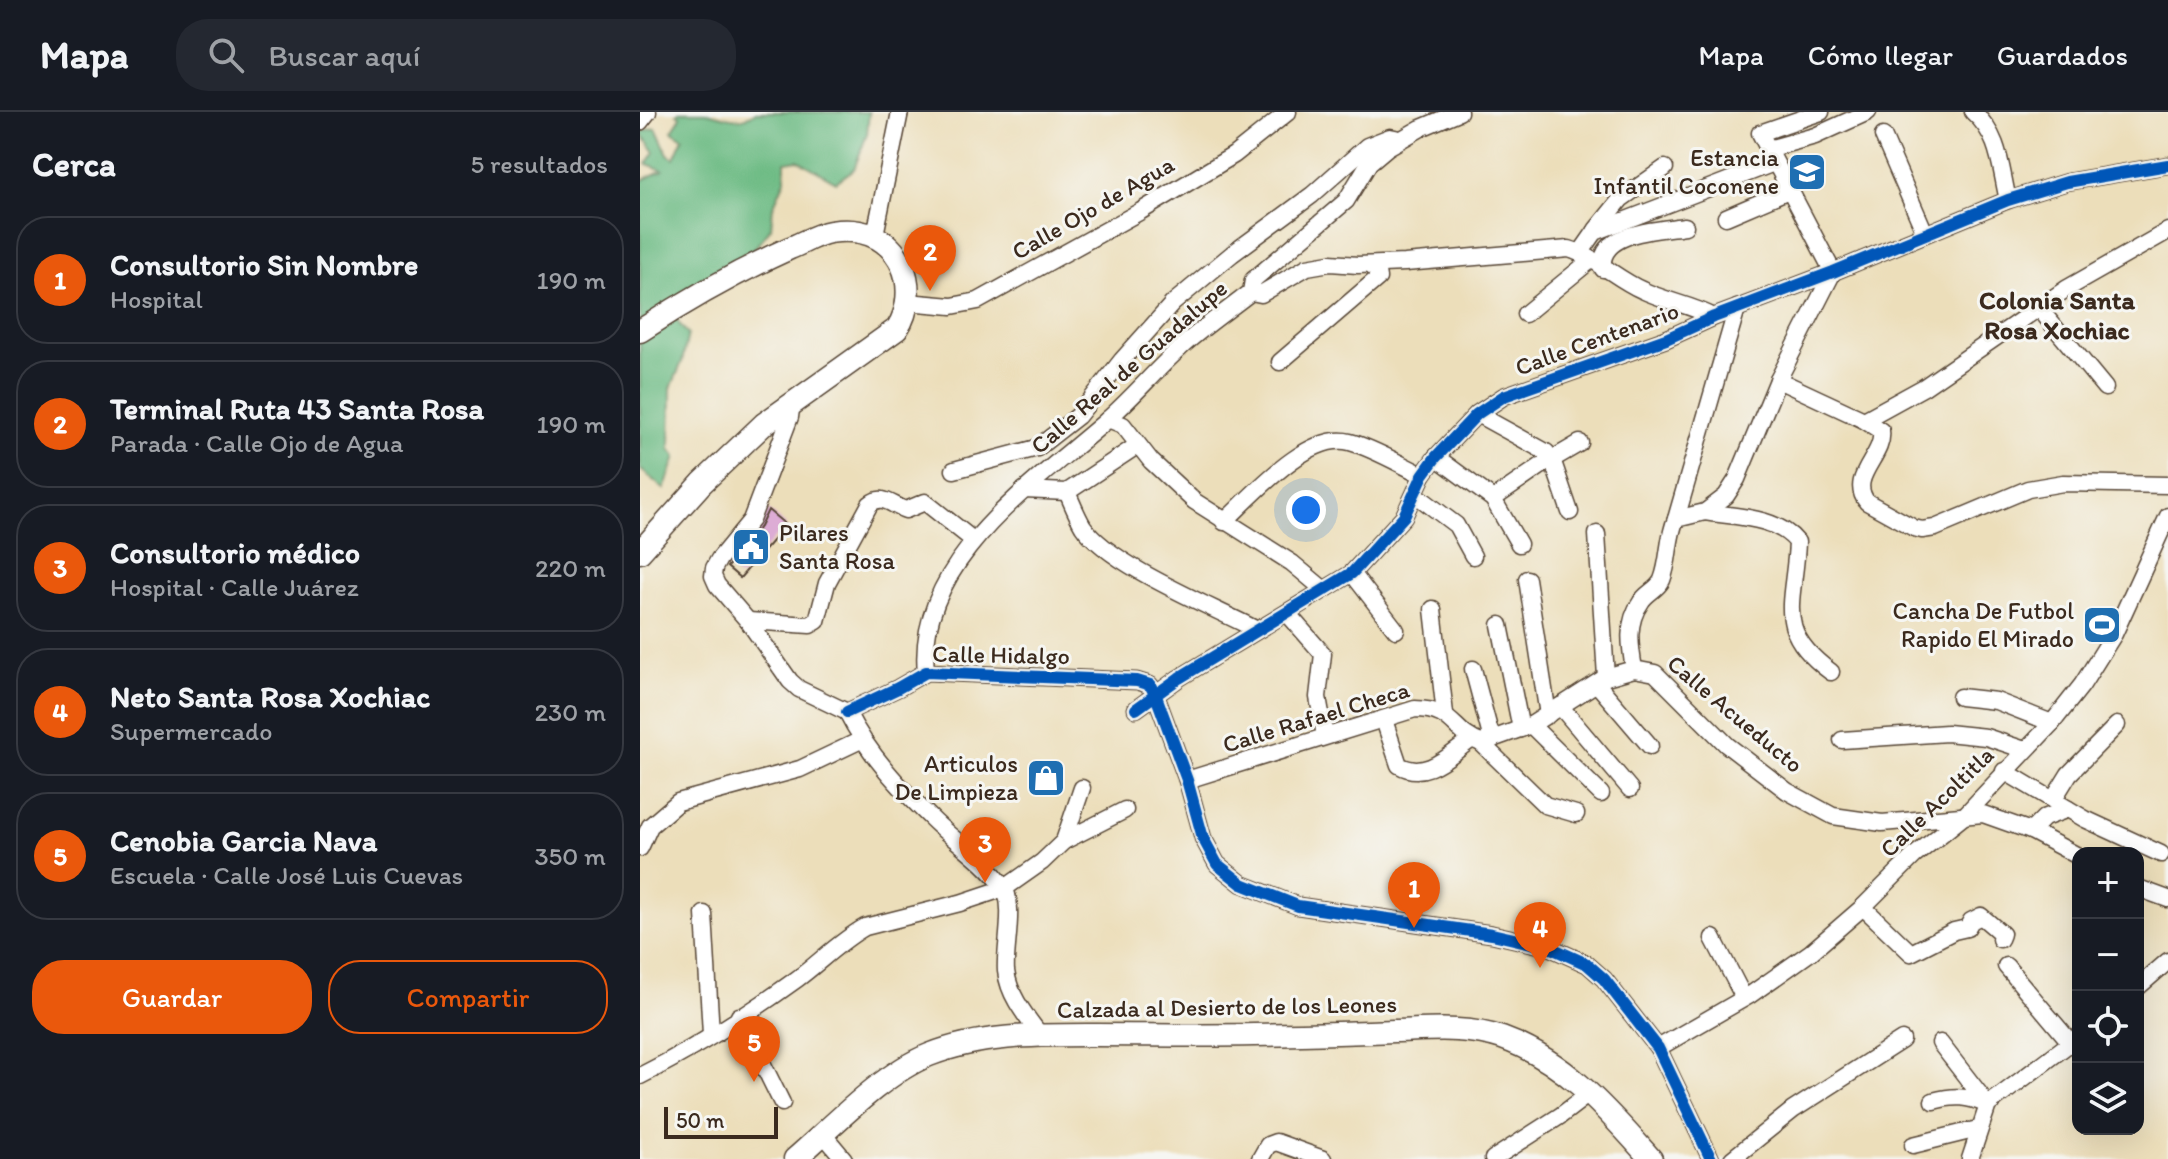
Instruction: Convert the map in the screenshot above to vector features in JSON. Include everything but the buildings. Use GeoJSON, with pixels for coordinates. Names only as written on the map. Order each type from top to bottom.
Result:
{"type":"FeatureCollection","features":[{"type":"Feature","properties":{"kind":"street"},"geometry":{"type":"LineString","coordinates":[[640,122],[648,112]]}},
{"type":"Feature","properties":{"kind":"street"},"geometry":{"type":"LineString","coordinates":[[875,235],[900,112]]}},
{"type":"Feature","properties":{"kind":"street","name":"Calle Ojo de Agua"},"geometry":{"type":"LineString","coordinates":[[907,302],[952,306],[978,301],[1141,211],[1234,155],[1288,112]]}},
{"type":"Feature","properties":{"kind":"street","name":"Calle Real de Guadalupe"},"geometry":{"type":"LineString","coordinates":[[926,672],[924,652],[933,609],[973,540],[1024,490],[1108,419],[1181,347],[1251,292],[1253,280],[1329,218],[1346,201],[1369,163],[1401,139],[1459,112]]}},
{"type":"Feature","properties":{"kind":"street"},"geometry":{"type":"LineString","coordinates":[[1705,512],[1726,496],[1737,479],[1778,380],[1833,272],[1760,133],[1821,112]]}},
{"type":"Feature","properties":{"kind":"street"},"geometry":{"type":"LineString","coordinates":[[1595,232],[1868,112]]}},
{"type":"Feature","properties":{"kind":"street"},"geometry":{"type":"LineString","coordinates":[[1973,112],[1986,123],[1994,137],[2008,200]]}},
{"type":"Feature","properties":{"kind":"street"},"geometry":{"type":"LineString","coordinates":[[1883,136],[1925,233]]}},
{"type":"Feature","properties":{"kind":"street"},"geometry":{"type":"LineString","coordinates":[[954,470],[1037,448],[1078,416],[1173,303],[1232,254],[1312,195],[1367,146],[1390,137],[1401,139]]}},
{"type":"Feature","properties":{"kind":"street","name":"Calle Centenario"},"geometry":{"type":"LineString","coordinates":[[1136,709],[1179,678],[1352,573],[1404,516],[1423,475],[1436,457],[1477,414],[1504,396],[1666,339],[2008,200],[2067,182],[2168,165]]}},
{"type":"Feature","properties":{"kind":"street"},"geometry":{"type":"LineString","coordinates":[[1592,260],[1595,232],[1621,199],[1665,168]]}},
{"type":"Feature","properties":{"kind":"street"},"geometry":{"type":"LineString","coordinates":[[1726,217],[1789,190]]}},
{"type":"Feature","properties":{"kind":"street"},"geometry":{"type":"LineString","coordinates":[[1525,314],[1592,260],[1602,261],[1617,241],[1628,235],[1685,226]]}},
{"type":"Feature","properties":{"kind":"street"},"geometry":{"type":"LineString","coordinates":[[1864,420],[1924,387],[2038,307],[2168,231]]}},
{"type":"Feature","properties":{"kind":"street"},"geometry":{"type":"LineString","coordinates":[[640,331],[715,284],[827,232],[875,235],[891,247],[908,282],[907,302],[897,329],[854,362],[792,402],[723,462],[640,552]]}},
{"type":"Feature","properties":{"kind":"street"},"geometry":{"type":"LineString","coordinates":[[1251,292],[1261,294],[1307,267],[1330,263],[1371,265],[1569,249],[1645,292],[1700,309],[1714,317]]}},
{"type":"Feature","properties":{"kind":"street"},"geometry":{"type":"LineString","coordinates":[[1280,362],[1378,278],[1377,271],[1371,265]]}},
{"type":"Feature","properties":{"kind":"street"},"geometry":{"type":"LineString","coordinates":[[2038,307],[2105,388]]}},
{"type":"Feature","properties":{"kind":"street"},"geometry":{"type":"LineString","coordinates":[[1384,720],[1399,765],[1409,771],[1426,771],[1481,741],[1526,727],[1601,681],[1634,669],[1630,628],[1642,600],[1657,588],[1663,578],[1670,532],[1737,308]]}},
{"type":"Feature","properties":{"kind":"street"},"geometry":{"type":"LineString","coordinates":[[1778,380],[1864,420],[1882,433],[1880,444],[1862,480],[1862,495],[1867,502],[1914,528],[1935,528],[2006,496],[2063,483],[2168,485]]}},
{"type":"Feature","properties":{"kind":"street"},"geometry":{"type":"LineString","coordinates":[[792,402],[790,417],[751,520],[714,568],[717,585],[748,621],[790,681],[799,689],[847,712],[861,740],[935,822],[1005,888],[1010,926],[1006,973],[1019,1006],[1040,1035]]}},
{"type":"Feature","properties":{"kind":"street"},"geometry":{"type":"LineString","coordinates":[[1477,414],[1546,452],[1552,459],[1570,512]]}},
{"type":"Feature","properties":{"kind":"street"},"geometry":{"type":"LineString","coordinates":[[1108,419],[1123,425],[1151,461],[1194,501],[1292,563],[1323,589]]}},
{"type":"Feature","properties":{"kind":"street"},"geometry":{"type":"LineString","coordinates":[[1224,522],[1298,457],[1319,444],[1331,441],[1349,442],[1423,475]]}},
{"type":"Feature","properties":{"kind":"street"},"geometry":{"type":"LineString","coordinates":[[1493,499],[1580,443]]}},
{"type":"Feature","properties":{"kind":"street"},"geometry":{"type":"LineString","coordinates":[[1024,490],[1067,492],[1138,445]]}},
{"type":"Feature","properties":{"kind":"street"},"geometry":{"type":"LineString","coordinates":[[1436,457],[1493,499],[1519,544]]}},
{"type":"Feature","properties":{"kind":"street"},"geometry":{"type":"LineString","coordinates":[[1067,492],[1084,527],[1112,553],[1257,630]]}},
{"type":"Feature","properties":{"kind":"street"},"geometry":{"type":"LineString","coordinates":[[1415,494],[1456,525],[1473,556]]}},
{"type":"Feature","properties":{"kind":"street"},"geometry":{"type":"LineString","coordinates":[[748,621],[814,624],[827,583],[870,504],[881,499],[906,510],[925,502],[973,540]]}},
{"type":"Feature","properties":{"kind":"street"},"geometry":{"type":"LineString","coordinates":[[1676,519],[1705,512],[1762,521],[1790,534],[1797,542],[1790,609],[1792,626],[1818,662],[1831,672]]}},
{"type":"Feature","properties":{"kind":"street","name":"Calle Acoltitla"},"geometry":{"type":"LineString","coordinates":[[1658,1048],[1744,998],[1811,952],[1863,907],[1914,856],[1964,816],[2052,723],[2082,685],[2114,634],[2168,516]]}},
{"type":"Feature","properties":{"kind":"street"},"geometry":{"type":"LineString","coordinates":[[1597,534],[1601,681],[1650,746]]}},
{"type":"Feature","properties":{"kind":"street"},"geometry":{"type":"LineString","coordinates":[[1352,573],[1396,630]]}},
{"type":"Feature","properties":{"kind":"street"},"geometry":{"type":"LineString","coordinates":[[1527,579],[1554,710],[1630,789]]}},
{"type":"Feature","properties":{"kind":"street"},"geometry":{"type":"LineString","coordinates":[[1433,609],[1445,714]]}},
{"type":"Feature","properties":{"kind":"street"},"geometry":{"type":"LineString","coordinates":[[1287,613],[1323,654],[1318,697],[1325,736]]}},
{"type":"Feature","properties":{"kind":"street"},"geometry":{"type":"LineString","coordinates":[[1500,625],[1526,727],[1601,794]]}},
{"type":"Feature","properties":{"kind":"street"},"geometry":{"type":"LineString","coordinates":[[1473,669],[1481,741]]}},
{"type":"Feature","properties":{"kind":"street","name":"Calle Acueducto"},"geometry":{"type":"LineString","coordinates":[[1634,669],[1655,673],[1727,745],[1787,791],[1833,816],[1882,823],[1983,814],[2031,831],[2072,853]]}},
{"type":"Feature","properties":{"kind":"street","name":"Calle Hidalgo"},"geometry":{"type":"LineString","coordinates":[[847,712],[926,672],[1137,681],[1150,685],[1156,696]]}},
{"type":"Feature","properties":{"kind":"street"},"geometry":{"type":"LineString","coordinates":[[1156,696],[1187,780],[1203,838],[1217,864],[1242,884],[1298,906],[1492,934],[1570,955],[1604,979],[1658,1048],[1711,1159]]}},
{"type":"Feature","properties":{"kind":"street"},"geometry":{"type":"LineString","coordinates":[[1960,697],[1996,701],[2052,723]]}},
{"type":"Feature","properties":{"kind":"street","name":"Calle Rafael Checa"},"geometry":{"type":"LineString","coordinates":[[1187,780],[1415,709],[1429,709],[1445,714],[1481,741],[1545,805],[1576,814]]}},
{"type":"Feature","properties":{"kind":"street"},"geometry":{"type":"LineString","coordinates":[[2053,800],[2069,774],[2117,725]]}},
{"type":"Feature","properties":{"kind":"street"},"geometry":{"type":"LineString","coordinates":[[1842,740],[1947,733],[1986,737],[2025,750]]}},
{"type":"Feature","properties":{"kind":"street"},"geometry":{"type":"LineString","coordinates":[[640,848],[650,826],[678,802],[800,769],[861,740]]}},
{"type":"Feature","properties":{"kind":"street"},"geometry":{"type":"LineString","coordinates":[[2004,771],[2068,809],[2161,854]]}},
{"type":"Feature","properties":{"kind":"street"},"geometry":{"type":"LineString","coordinates":[[1064,841],[1082,788]]}},
{"type":"Feature","properties":{"kind":"street"},"geometry":{"type":"LineString","coordinates":[[2031,831],[2044,818],[2068,809]]}},
{"type":"Feature","properties":{"kind":"street"},"geometry":{"type":"LineString","coordinates":[[640,1076],[796,979],[852,934],[865,927],[1005,888],[1042,862],[1064,841],[1125,810]]}},
{"type":"Feature","properties":{"kind":"street"},"geometry":{"type":"LineString","coordinates":[[2144,890],[2168,899]]}},
{"type":"Feature","properties":{"kind":"street"},"geometry":{"type":"LineString","coordinates":[[1863,907],[1911,953],[1954,931],[1967,928],[1971,921],[1981,916],[1999,929],[2002,934],[2000,939]]}},
{"type":"Feature","properties":{"kind":"street"},"geometry":{"type":"LineString","coordinates":[[704,914],[711,1034]]}},
{"type":"Feature","properties":{"kind":"street"},"geometry":{"type":"LineString","coordinates":[[1713,938],[1744,998]]}},
{"type":"Feature","properties":{"kind":"street"},"geometry":{"type":"LineString","coordinates":[[2144,982],[2168,961]]}},
{"type":"Feature","properties":{"kind":"street"},"geometry":{"type":"LineString","coordinates":[[2006,966],[2072,1037]]}},
{"type":"Feature","properties":{"kind":"street"},"geometry":{"type":"LineString","coordinates":[[739,1016],[782,1103]]}},
{"type":"Feature","properties":{"kind":"street","name":"Calzada al Desierto de los Leones"},"geometry":{"type":"LineString","coordinates":[[795,1159],[888,1078],[925,1056],[971,1043],[1040,1035],[1253,1035],[1454,1030],[1499,1037],[1535,1052],[1556,1065],[1590,1093],[1651,1159]]}},
{"type":"Feature","properties":{"kind":"street"},"geometry":{"type":"LineString","coordinates":[[1732,1159],[1793,1110],[1902,1040]]}},
{"type":"Feature","properties":{"kind":"street"},"geometry":{"type":"LineString","coordinates":[[1970,1159],[1988,1105],[2072,1042]]}},
{"type":"Feature","properties":{"kind":"street"},"geometry":{"type":"LineString","coordinates":[[1940,1043],[1988,1105]]}},
{"type":"Feature","properties":{"kind":"street"},"geometry":{"type":"LineString","coordinates":[[1493,1159],[1590,1093]]}},
{"type":"Feature","properties":{"kind":"street"},"geometry":{"type":"LineString","coordinates":[[1933,1101],[1967,1096],[1988,1105]]}},
{"type":"Feature","properties":{"kind":"street"},"geometry":{"type":"LineString","coordinates":[[1913,1145],[1978,1129]]}},
{"type":"Feature","properties":{"kind":"street"},"geometry":{"type":"LineString","coordinates":[[824,1135],[844,1159]]}},
{"type":"Feature","properties":{"kind":"street"},"geometry":{"type":"LineString","coordinates":[[1260,1159],[1268,1145],[1276,1142],[1323,1159]]}},
{"type":"Feature","properties":{"kind":"green space"},"geometry":{"type":"Polygon","coordinates":[[[706,112],[737,119],[756,112],[869,112],[867,134],[854,169],[836,182],[798,160],[785,162],[785,180],[773,207],[771,228],[732,276],[676,320],[688,334],[682,362],[671,388],[670,449],[676,457],[664,489],[640,469],[640,181],[663,170],[647,164],[655,152],[640,132],[656,128],[668,154],[674,158],[683,138],[672,131],[681,117],[677,114],[706,112]]]}},
{"type":"Feature","properties":{"kind":"cycle path"},"geometry":{"type":"LineString","coordinates":[[1136,709],[1179,678],[1352,573],[1404,516],[1423,475],[1436,457],[1477,414],[1504,396],[1666,339],[2008,200],[2067,182],[2168,165]]}},
{"type":"Feature","properties":{"kind":"cycle path"},"geometry":{"type":"LineString","coordinates":[[847,712],[926,672],[1137,681],[1150,685],[1187,780],[1203,838],[1217,864],[1242,884],[1298,906],[1492,934],[1549,947],[1587,964],[1604,979],[1658,1048],[1711,1159]]}},
{"type":"Feature","properties":{"kind":"place","name":"Estancia Infantil Coconene"},"geometry":{"type":"Point","coordinates":[1807,172]}},
{"type":"Feature","properties":{"kind":"place","name":"Terminal Ruta 43 Santa Rosa"},"geometry":{"type":"Point","coordinates":[930,291]}},
{"type":"Feature","properties":{"kind":"place","name":"Pilares Santa Rosa"},"geometry":{"type":"Point","coordinates":[751,547]}},
{"type":"Feature","properties":{"kind":"place","name":"Cancha De Futbol Rapido El Mirado"},"geometry":{"type":"Point","coordinates":[2102,625]}},
{"type":"Feature","properties":{"kind":"place","name":"Articulos De Limpieza"},"geometry":{"type":"Point","coordinates":[1046,778]}},
{"type":"Feature","properties":{"kind":"place","name":"Consultorio médico"},"geometry":{"type":"Point","coordinates":[985,883]}},
{"type":"Feature","properties":{"kind":"place","name":"Consultorio Sin Nombre"},"geometry":{"type":"Point","coordinates":[1414,928]}},
{"type":"Feature","properties":{"kind":"place","name":"Neto Santa Rosa Xochiac"},"geometry":{"type":"Point","coordinates":[1540,968]}},
{"type":"Feature","properties":{"kind":"place","name":"Cenobia Garcia Nava"},"geometry":{"type":"Point","coordinates":[754,1082]}},
{"type":"Feature","properties":{"kind":"district","name":"Colonia Santa Rosa Xochiac"},"geometry":{"type":"Point","coordinates":[2057,315]}}]}
